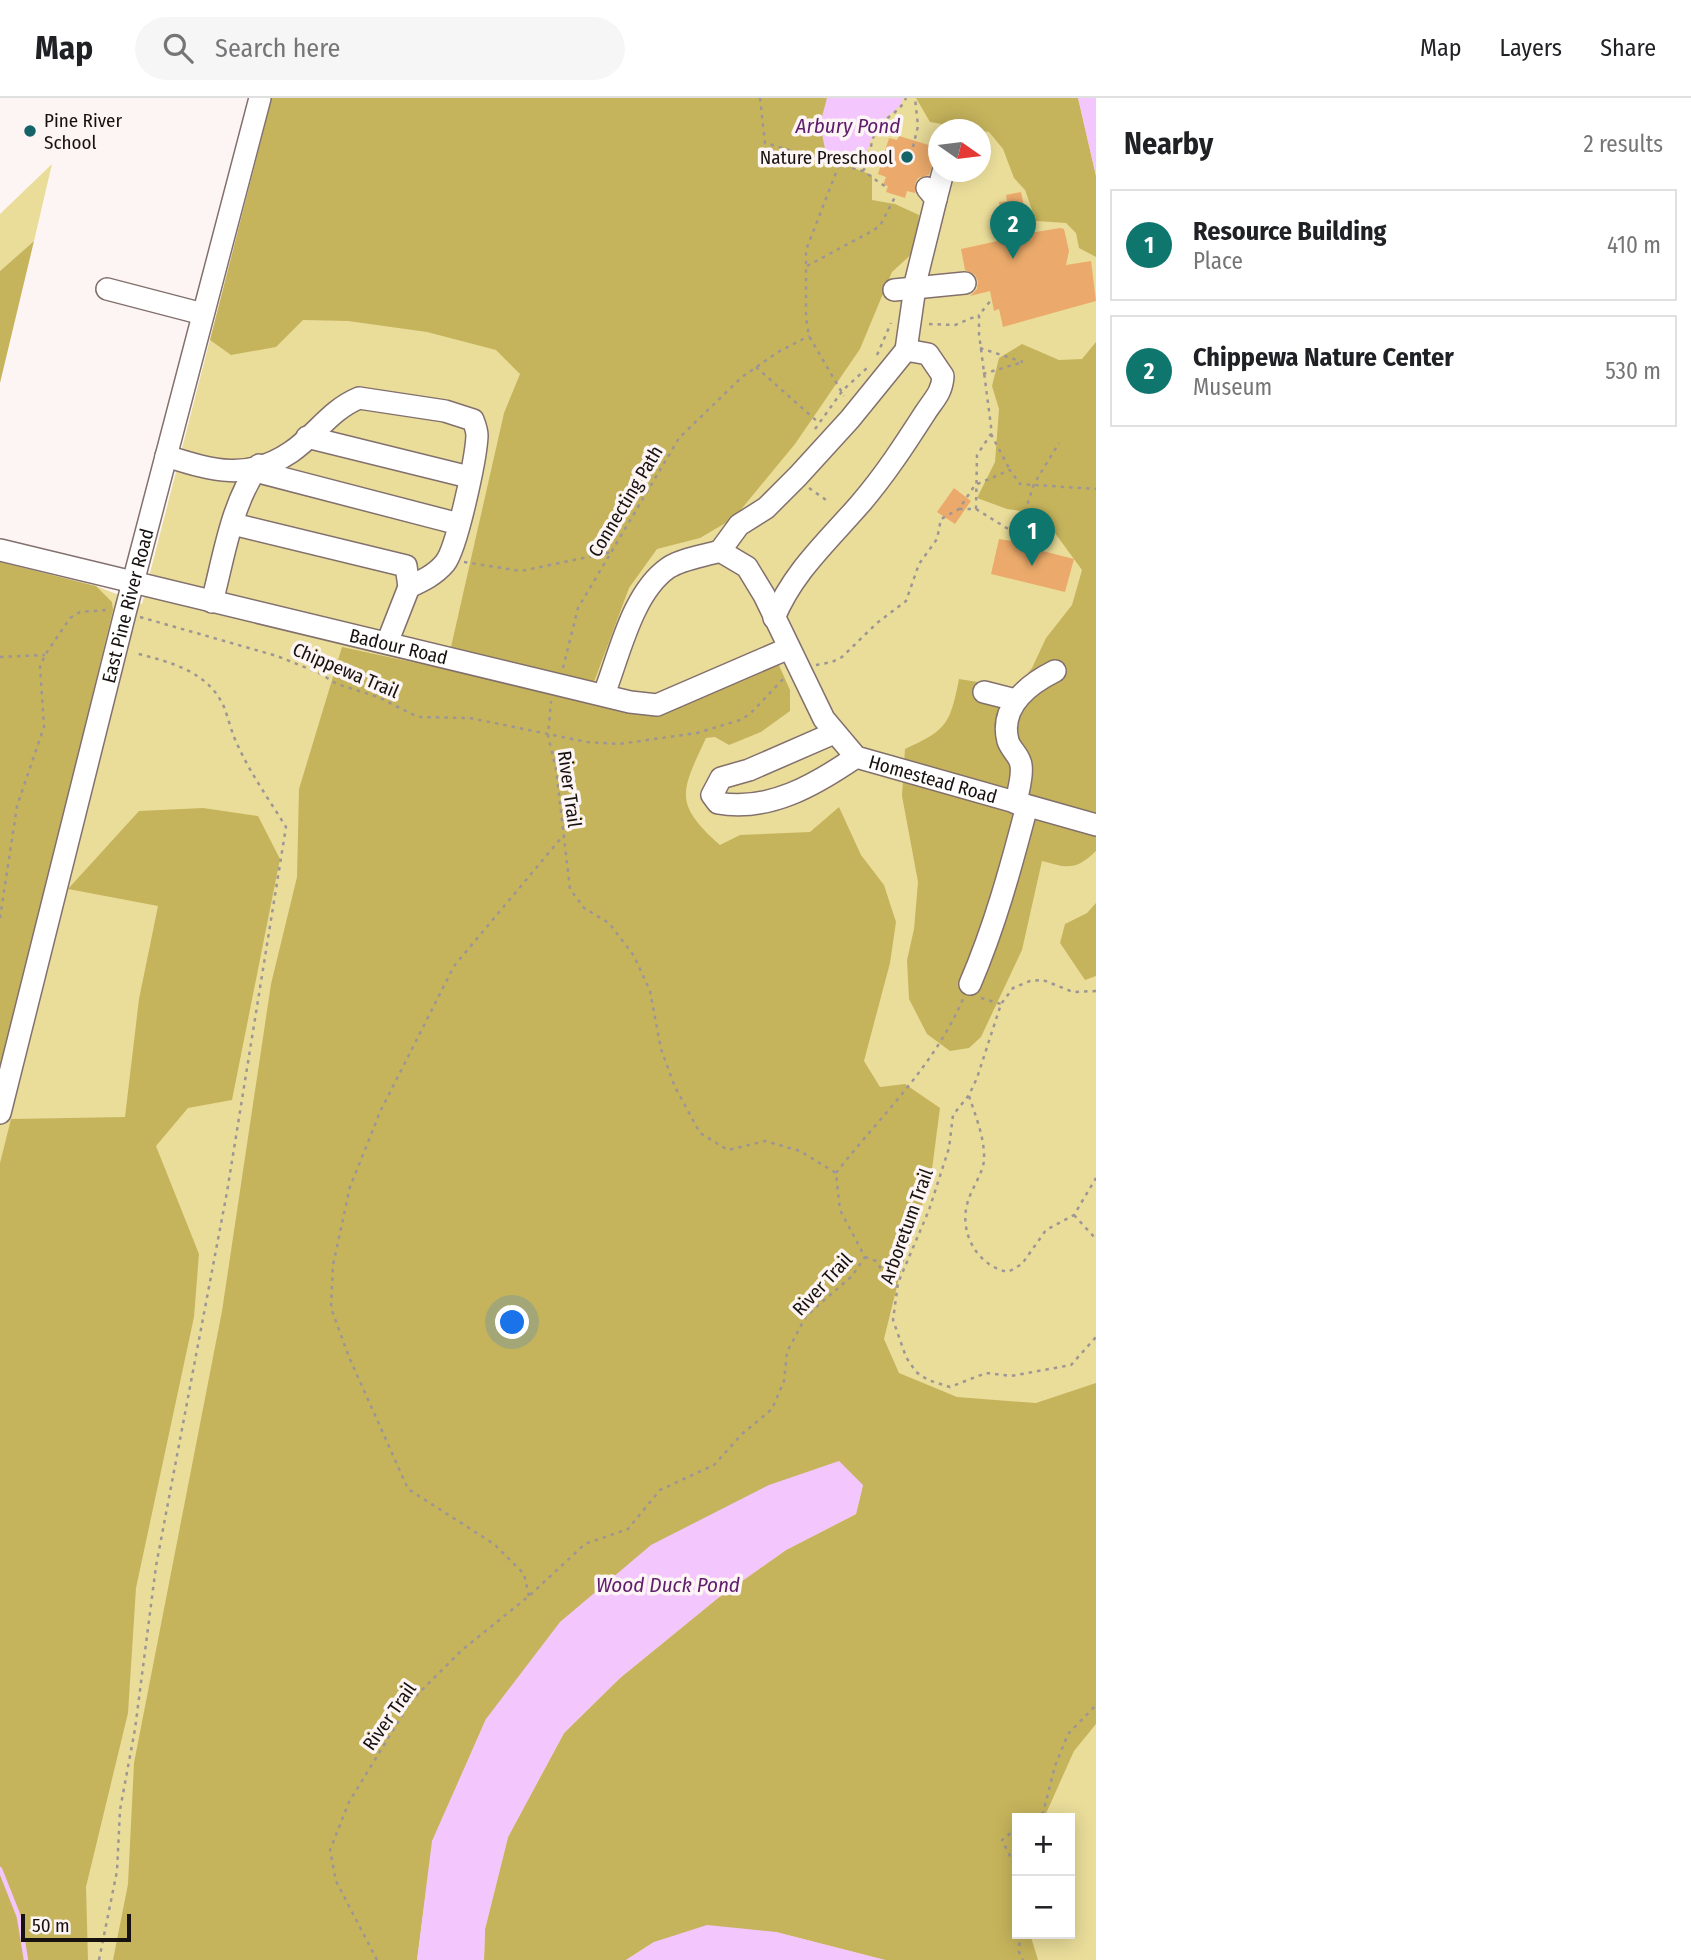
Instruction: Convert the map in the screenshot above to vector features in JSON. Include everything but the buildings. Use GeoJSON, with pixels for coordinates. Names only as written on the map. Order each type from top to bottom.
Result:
{"type":"FeatureCollection","features":[{"type":"Feature","properties":{"kind":"street","name":"East Pine River Road"},"geometry":{"type":"LineString","coordinates":[[0,1113],[132,583],[260,98]]}},
{"type":"Feature","properties":{"kind":"street"},"geometry":{"type":"LineString","coordinates":[[604,694],[624,638],[649,585],[669,566],[720,551],[739,525],[766,508],[798,476],[906,350],[904,290],[931,194],[938,182]]}},
{"type":"Feature","properties":{"kind":"street"},"geometry":{"type":"LineString","coordinates":[[904,290],[965,283]]}},
{"type":"Feature","properties":{"kind":"street"},"geometry":{"type":"LineString","coordinates":[[107,289],[203,313]]}},
{"type":"Feature","properties":{"kind":"street"},"geometry":{"type":"LineString","coordinates":[[774,618],[785,591],[799,571],[861,503],[912,438],[942,391],[943,376],[928,354],[906,350]]}},
{"type":"Feature","properties":{"kind":"street"},"geometry":{"type":"LineString","coordinates":[[166,456],[215,472],[230,473],[257,468],[290,452],[344,404],[359,398],[465,415],[473,420],[477,432],[459,524],[448,558],[429,578],[408,587]]}},
{"type":"Feature","properties":{"kind":"street"},"geometry":{"type":"LineString","coordinates":[[307,437],[469,477]]}},
{"type":"Feature","properties":{"kind":"street"},"geometry":{"type":"LineString","coordinates":[[212,601],[236,514],[257,468]]}},
{"type":"Feature","properties":{"kind":"street"},"geometry":{"type":"LineString","coordinates":[[257,468],[459,524]]}},
{"type":"Feature","properties":{"kind":"street"},"geometry":{"type":"LineString","coordinates":[[215,472],[234,487],[236,514]]}},
{"type":"Feature","properties":{"kind":"street"},"geometry":{"type":"LineString","coordinates":[[236,514],[406,566],[408,587],[387,643]]}},
{"type":"Feature","properties":{"kind":"street","name":"Badour Road"},"geometry":{"type":"LineString","coordinates":[[0,550],[657,705],[789,648]]}},
{"type":"Feature","properties":{"kind":"street","name":"Homestead Road"},"geometry":{"type":"LineString","coordinates":[[720,551],[747,568],[764,594],[824,719],[856,757],[1096,825]]}},
{"type":"Feature","properties":{"kind":"street"},"geometry":{"type":"LineString","coordinates":[[970,984],[1009,878],[1021,804],[1021,762],[1008,742],[1007,720],[1016,700],[1034,681],[1055,670]]}},
{"type":"Feature","properties":{"kind":"street"},"geometry":{"type":"LineString","coordinates":[[984,692],[1016,700]]}},
{"type":"Feature","properties":{"kind":"street"},"geometry":{"type":"LineString","coordinates":[[834,733],[749,770],[721,778],[712,795],[718,803],[745,807],[787,796],[831,774],[856,757]]}},
{"type":"Feature","properties":{"kind":"path"},"geometry":{"type":"LineString","coordinates":[[760,98],[765,143],[863,172],[886,187]]}},
{"type":"Feature","properties":{"kind":"path"},"geometry":{"type":"LineString","coordinates":[[863,172],[870,160],[877,128],[901,109],[906,98]]}},
{"type":"Feature","properties":{"kind":"path"},"geometry":{"type":"LineString","coordinates":[[913,147],[918,126],[915,98]]}},
{"type":"Feature","properties":{"kind":"path"},"geometry":{"type":"LineString","coordinates":[[839,165],[810,233],[805,266],[809,336],[843,390]]}},
{"type":"Feature","properties":{"kind":"path"},"geometry":{"type":"LineString","coordinates":[[805,266],[862,239],[881,224],[896,194]]}},
{"type":"Feature","properties":{"kind":"path"},"geometry":{"type":"LineString","coordinates":[[992,299],[979,315],[990,434],[1020,484],[1096,489]]}},
{"type":"Feature","properties":{"kind":"path","name":"Connecting Path"},"geometry":{"type":"LineString","coordinates":[[548,736],[550,702],[558,683],[578,608],[679,438],[756,367],[809,336]]}},
{"type":"Feature","properties":{"kind":"path"},"geometry":{"type":"LineString","coordinates":[[980,348],[1023,362],[983,374]]}},
{"type":"Feature","properties":{"kind":"path"},"geometry":{"type":"LineString","coordinates":[[756,367],[819,423]]}},
{"type":"Feature","properties":{"kind":"path"},"geometry":{"type":"LineString","coordinates":[[976,509],[977,455],[990,434]]}},
{"type":"Feature","properties":{"kind":"path"},"geometry":{"type":"LineString","coordinates":[[1013,532],[1019,530],[1034,484],[1059,443]]}},
{"type":"Feature","properties":{"kind":"path"},"geometry":{"type":"LineString","coordinates":[[1010,470],[975,485],[958,509],[976,509],[1013,532]]}},
{"type":"Feature","properties":{"kind":"path"},"geometry":{"type":"LineString","coordinates":[[798,476],[829,502]]}},
{"type":"Feature","properties":{"kind":"path"},"geometry":{"type":"LineString","coordinates":[[1013,532],[1013,542]]}},
{"type":"Feature","properties":{"kind":"path"},"geometry":{"type":"LineString","coordinates":[[448,558],[521,571],[612,552]]}},
{"type":"Feature","properties":{"kind":"path"},"geometry":{"type":"LineString","coordinates":[[0,918],[17,806],[44,727],[40,667],[70,618],[80,612],[113,610]]}},
{"type":"Feature","properties":{"kind":"path","name":"Chippewa Trail"},"geometry":{"type":"LineString","coordinates":[[135,616],[277,656],[337,684],[378,697],[418,717],[470,718],[527,727],[548,736]]}},
{"type":"Feature","properties":{"kind":"path"},"geometry":{"type":"LineString","coordinates":[[99,1960],[117,1871],[120,1810],[135,1729],[156,1566],[227,1192],[286,827],[254,779],[223,705],[208,684],[190,670],[116,648]]}},
{"type":"Feature","properties":{"kind":"path"},"geometry":{"type":"LineString","coordinates":[[0,657],[45,655]]}},
{"type":"Feature","properties":{"kind":"path","name":"River Trail"},"geometry":{"type":"LineString","coordinates":[[377,1960],[336,1881],[330,1850],[349,1802],[411,1702],[462,1650],[529,1596],[585,1544],[628,1529],[660,1490],[713,1465],[742,1434],[772,1409],[785,1381],[787,1352],[806,1316],[852,1276],[865,1257],[840,1210],[836,1173],[800,1151],[765,1141],[728,1150],[700,1133],[675,1087],[661,1049],[650,992],[634,956],[609,923],[584,908],[570,889],[556,769],[548,736]]}},
{"type":"Feature","properties":{"kind":"path"},"geometry":{"type":"LineString","coordinates":[[529,1596],[524,1574],[494,1544],[408,1489],[349,1357],[331,1308],[333,1265],[350,1187],[380,1112],[454,967],[563,836]]}},
{"type":"Feature","properties":{"kind":"path"},"geometry":{"type":"LineString","coordinates":[[836,1173],[874,1124],[898,1103],[933,1057],[970,984],[981,999],[1001,1004],[1013,988],[1030,981],[1047,982],[1073,992],[1096,991]]}},
{"type":"Feature","properties":{"kind":"path","name":"Arboretum Trail"},"geometry":{"type":"LineString","coordinates":[[1001,1004],[969,1096],[953,1115],[949,1147],[929,1210],[898,1283],[893,1320],[906,1357],[916,1372],[928,1380],[950,1387],[986,1373],[1011,1376],[1071,1365],[1096,1337]]}},
{"type":"Feature","properties":{"kind":"path"},"geometry":{"type":"LineString","coordinates":[[969,1096],[984,1147],[984,1164],[966,1205],[967,1224],[976,1255],[994,1270],[1008,1272],[1022,1264],[1046,1230],[1074,1215],[1096,1178]]}},
{"type":"Feature","properties":{"kind":"path"},"geometry":{"type":"LineString","coordinates":[[1074,1215],[1096,1239]]}},
{"type":"Feature","properties":{"kind":"path"},"geometry":{"type":"LineString","coordinates":[[865,1257],[876,1261],[885,1275],[898,1283]]}},
{"type":"Feature","properties":{"kind":"path"},"geometry":{"type":"LineString","coordinates":[[1044,1813],[1055,1766],[1068,1734],[1096,1705]]}},
{"type":"Feature","properties":{"kind":"path"},"geometry":{"type":"LineString","coordinates":[[1012,1832],[1002,1840],[1012,1860]]}},
{"type":"Feature","properties":{"kind":"path"},"geometry":{"type":"LineString","coordinates":[[1020,1939],[1019,1952],[1023,1960]]}},
{"type":"Feature","properties":{"kind":"shaded area"},"geometry":{"type":"Polygon","coordinates":[[[272,98],[1096,98],[1096,1960],[0,1960],[0,562],[96,586],[142,604],[272,98]]]}},
{"type":"Feature","properties":{"kind":"shaded area"},"geometry":{"type":"Polygon","coordinates":[[[272,98],[827,98],[825,149],[846,165],[872,175],[872,200],[895,204],[919,215],[915,251],[892,272],[860,349],[795,444],[734,518],[700,538],[657,549],[629,588],[594,682],[451,647],[504,413],[520,374],[496,350],[427,332],[348,321],[303,320],[276,347],[231,355],[210,340],[272,98]]]}},
{"type":"Feature","properties":{"kind":"shaded area"},"geometry":{"type":"Polygon","coordinates":[[[916,98],[1078,98],[1096,176],[1096,257],[1079,248],[1076,233],[1066,223],[1036,221],[1025,190],[1014,178],[1003,149],[991,134],[991,119],[928,119],[916,98]]]}},
{"type":"Feature","properties":{"kind":"shaded area"},"geometry":{"type":"Polygon","coordinates":[[[52,164],[34,241],[0,271],[0,214],[52,164]]]}},
{"type":"Feature","properties":{"kind":"shaded area"},"geometry":{"type":"Polygon","coordinates":[[[34,241],[0,383],[0,271],[34,241]]]}},
{"type":"Feature","properties":{"kind":"shaded area"},"geometry":{"type":"Polygon","coordinates":[[[1096,342],[1096,851],[1077,865],[1058,865],[1042,861],[1022,950],[981,1037],[969,1048],[950,1051],[927,1034],[909,999],[907,960],[914,929],[918,882],[902,796],[905,749],[930,736],[944,724],[953,706],[959,679],[1016,688],[1032,668],[1046,638],[1072,605],[1082,570],[1041,514],[1007,509],[977,498],[995,462],[999,409],[992,386],[999,358],[1022,344],[1059,360],[1082,359],[1096,342]]]}},
{"type":"Feature","properties":{"kind":"shaded area"},"geometry":{"type":"Polygon","coordinates":[[[0,562],[96,586],[112,602],[113,610],[0,1076],[0,562]]]}},
{"type":"Feature","properties":{"kind":"shaded area"},"geometry":{"type":"Polygon","coordinates":[[[342,647],[519,685],[661,695],[778,663],[790,690],[790,711],[761,732],[729,745],[715,737],[706,738],[691,772],[686,796],[694,818],[720,845],[740,835],[810,832],[839,807],[861,855],[884,885],[896,922],[890,963],[864,1061],[880,1087],[905,1084],[940,1108],[931,1177],[900,1274],[884,1339],[899,1373],[957,1397],[1036,1403],[1096,1383],[1096,1724],[1074,1751],[1046,1813],[1012,1813],[1012,1939],[1032,1939],[1038,1960],[885,1960],[776,1932],[654,1942],[626,1960],[484,1960],[485,1929],[508,1837],[564,1733],[620,1678],[718,1598],[786,1550],[856,1514],[863,1485],[486,1719],[433,1841],[417,1960],[113,1960],[128,1884],[134,1763],[222,1311],[271,984],[297,877],[299,789],[342,647]]]}},
{"type":"Feature","properties":{"kind":"shaded area"},"geometry":{"type":"Polygon","coordinates":[[[203,808],[258,816],[280,859],[232,1100],[188,1108],[156,1146],[199,1254],[194,1317],[136,1588],[128,1713],[86,1887],[88,1960],[0,1960],[0,1163],[11,1119],[125,1117],[139,999],[158,906],[68,889],[139,811],[203,808]]]}},
{"type":"Feature","properties":{"kind":"shaded area"},"geometry":{"type":"Polygon","coordinates":[[[1096,903],[1096,976],[1085,980],[1060,943],[1065,924],[1087,913],[1096,903]]]}},
{"type":"Feature","properties":{"kind":"water","name":"Arbury Pond"},"geometry":{"type":"Polygon","coordinates":[[[827,98],[903,98],[900,106],[875,127],[862,168],[846,165],[825,149],[820,124],[827,98]]]}},
{"type":"Feature","properties":{"kind":"water"},"geometry":{"type":"Polygon","coordinates":[[[1078,98],[1096,98],[1096,176],[1078,98]]]}},
{"type":"Feature","properties":{"kind":"water","name":"Wood Duck Pond"},"geometry":{"type":"Polygon","coordinates":[[[839,1461],[863,1485],[856,1514],[786,1550],[718,1598],[620,1678],[564,1733],[508,1837],[485,1929],[484,1960],[417,1960],[432,1841],[486,1719],[560,1622],[651,1545],[769,1485],[839,1461]]]}},
{"type":"Feature","properties":{"kind":"water"},"geometry":{"type":"Polygon","coordinates":[[[707,1925],[776,1932],[885,1960],[626,1960],[654,1942],[707,1925]]]}},
{"type":"Feature","properties":{"kind":"waterway"},"geometry":{"type":"LineString","coordinates":[[0,1869],[19,1917],[26,1960]]}},
{"type":"Feature","properties":{"kind":"place","name":"Pine River School"},"geometry":{"type":"Point","coordinates":[30,131]}},
{"type":"Feature","properties":{"kind":"place","name":"Nature Preschool"},"geometry":{"type":"Point","coordinates":[907,157]}},
{"type":"Feature","properties":{"kind":"place","name":"Chippewa Nature Center"},"geometry":{"type":"Point","coordinates":[1013,259]}},
{"type":"Feature","properties":{"kind":"place","name":"Resource Building"},"geometry":{"type":"Point","coordinates":[1032,566]}}]}
